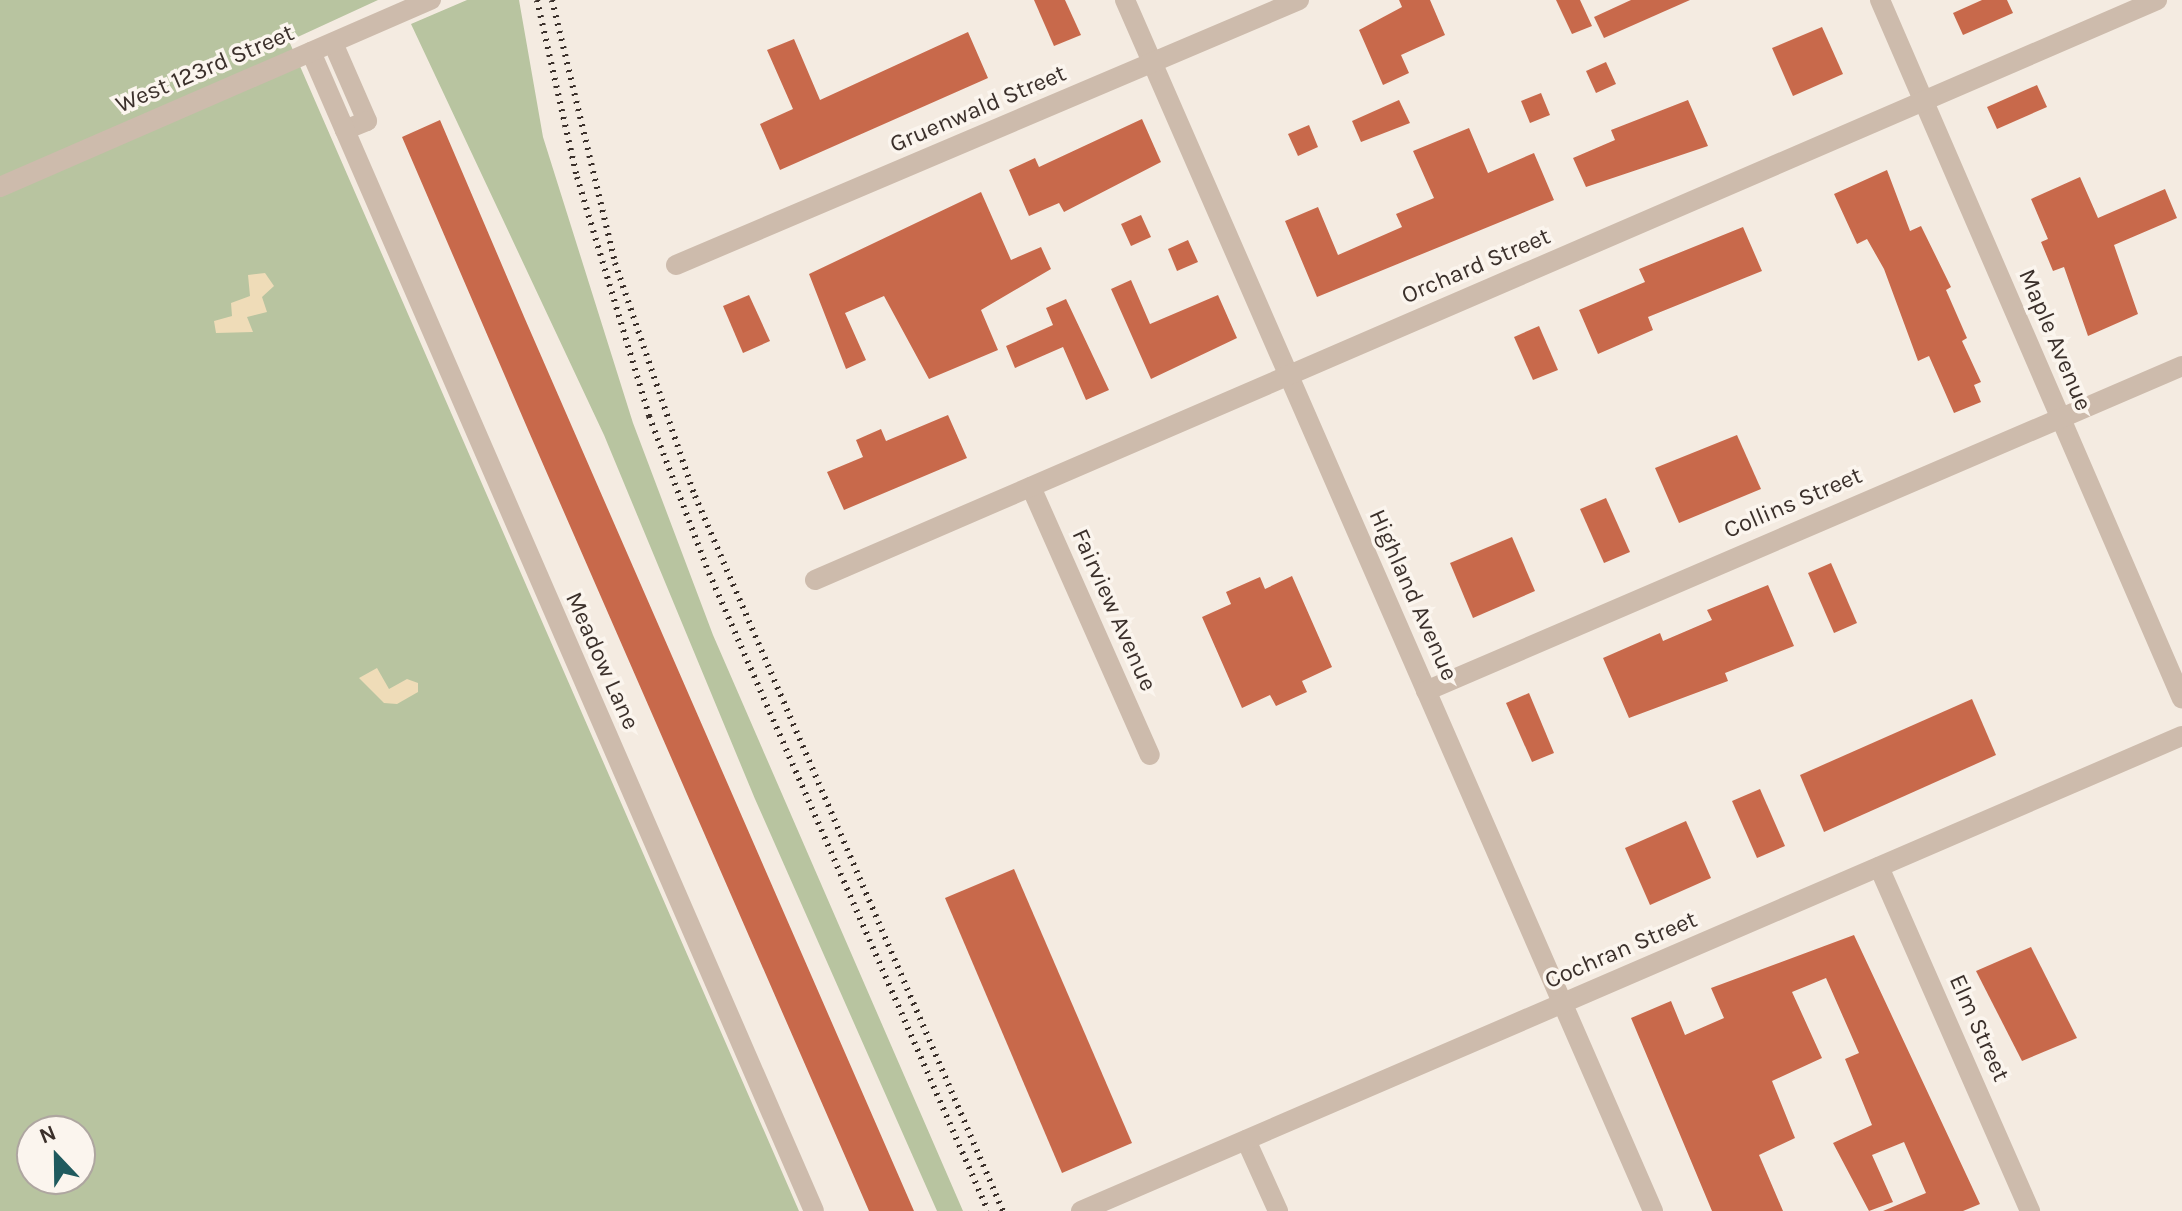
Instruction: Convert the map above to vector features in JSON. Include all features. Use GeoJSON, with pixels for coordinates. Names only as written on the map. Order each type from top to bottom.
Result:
{"type":"FeatureCollection","features":[{"type":"Feature","properties":{"kind":"street","name":"Highland Avenue"},"geometry":{"type":"LineString","coordinates":[[1125,0],[1653,1211]]}},
{"type":"Feature","properties":{"kind":"street","name":"Gruenwald Street"},"geometry":{"type":"LineString","coordinates":[[676,265],[1299,0]]}},
{"type":"Feature","properties":{"kind":"street","name":"Maple Avenue"},"geometry":{"type":"LineString","coordinates":[[1880,0],[2182,699]]}},
{"type":"Feature","properties":{"kind":"street","name":"Orchard Street"},"geometry":{"type":"LineString","coordinates":[[815,580],[2157,0]]}},
{"type":"Feature","properties":{"kind":"street","name":"West 123rd Street"},"geometry":{"type":"LineString","coordinates":[[0,187],[424,1]]}},
{"type":"Feature","properties":{"kind":"street"},"geometry":{"type":"LineString","coordinates":[[333,43],[367,121],[345,130]]}},
{"type":"Feature","properties":{"kind":"street","name":"Meadow Lane"},"geometry":{"type":"LineString","coordinates":[[311,52],[814,1211]]}},
{"type":"Feature","properties":{"kind":"street","name":"Collins Street"},"geometry":{"type":"LineString","coordinates":[[1426,691],[2182,366]]}},
{"type":"Feature","properties":{"kind":"street","name":"Fairview Avenue"},"geometry":{"type":"LineString","coordinates":[[1031,487],[1150,755]]}},
{"type":"Feature","properties":{"kind":"street","name":"Cochran Street"},"geometry":{"type":"LineString","coordinates":[[1081,1211],[2182,736]]}},
{"type":"Feature","properties":{"kind":"street","name":"Elm Street"},"geometry":{"type":"LineString","coordinates":[[1879,867],[2030,1211]]}},
{"type":"Feature","properties":{"kind":"street"},"geometry":{"type":"LineString","coordinates":[[1246,1140],[1278,1211]]}},
{"type":"Feature","properties":{"kind":"green space"},"geometry":{"type":"Polygon","coordinates":[[[0,0],[378,0],[289,41],[799,1211],[0,1211],[0,0]]]}},
{"type":"Feature","properties":{"kind":"green space"},"geometry":{"type":"Polygon","coordinates":[[[467,0],[519,0],[543,137],[633,423],[713,635],[963,1211],[937,1211],[755,799],[604,435],[411,24],[467,0]]]}},
{"type":"Feature","properties":{"kind":"sand"},"geometry":{"type":"Polygon","coordinates":[[[265,273],[274,286],[262,297],[267,312],[247,317],[253,332],[216,333],[214,321],[232,316],[231,303],[250,296],[248,275],[265,273]]]}},
{"type":"Feature","properties":{"kind":"sand"},"geometry":{"type":"Polygon","coordinates":[[[377,668],[389,689],[407,679],[418,683],[418,692],[397,704],[384,703],[359,678],[377,668]]]}},
{"type":"Feature","properties":{"kind":"building"},"geometry":{"type":"Polygon","coordinates":[[[1034,0],[1065,0],[1081,35],[1054,46],[1034,0]]]}},
{"type":"Feature","properties":{"kind":"building"},"geometry":{"type":"Polygon","coordinates":[[[1399,0],[1430,0],[1445,35],[1401,55],[1409,73],[1383,85],[1359,30],[1402,7],[1399,0]]]}},
{"type":"Feature","properties":{"kind":"building"},"geometry":{"type":"Polygon","coordinates":[[[1556,0],[1580,0],[1592,26],[1572,34],[1556,0]]]}},
{"type":"Feature","properties":{"kind":"building"},"geometry":{"type":"Polygon","coordinates":[[[1631,0],[1690,0],[1604,38],[1594,17],[1631,0]]]}},
{"type":"Feature","properties":{"kind":"building"},"geometry":{"type":"Polygon","coordinates":[[[1982,0],[2007,0],[2013,13],[1963,35],[1953,13],[1982,0]]]}},
{"type":"Feature","properties":{"kind":"building"},"geometry":{"type":"Polygon","coordinates":[[[1822,27],[1843,74],[1793,96],[1772,48],[1822,27]]]}},
{"type":"Feature","properties":{"kind":"building"},"geometry":{"type":"Polygon","coordinates":[[[968,32],[988,78],[780,170],[760,124],[793,109],[767,50],[794,39],[820,100],[968,32]]]}},
{"type":"Feature","properties":{"kind":"building"},"geometry":{"type":"Polygon","coordinates":[[[1606,62],[1616,84],[1596,93],[1586,71],[1606,62]]]}},
{"type":"Feature","properties":{"kind":"building"},"geometry":{"type":"Polygon","coordinates":[[[2037,85],[2047,107],[1997,129],[1987,107],[2037,85]]]}},
{"type":"Feature","properties":{"kind":"building"},"geometry":{"type":"Polygon","coordinates":[[[1541,93],[1550,115],[1530,123],[1521,101],[1541,93]]]}},
{"type":"Feature","properties":{"kind":"building"},"geometry":{"type":"Polygon","coordinates":[[[1399,100],[1410,123],[1361,142],[1352,121],[1399,100]]]}},
{"type":"Feature","properties":{"kind":"building"},"geometry":{"type":"Polygon","coordinates":[[[1688,100],[1708,146],[1586,187],[1573,158],[1615,140],[1611,130],[1688,100]]]}},
{"type":"Feature","properties":{"kind":"building"},"geometry":{"type":"Polygon","coordinates":[[[1142,119],[1161,162],[1064,212],[1059,203],[1029,216],[1009,170],[1035,158],[1039,167],[1142,119]]]}},
{"type":"Feature","properties":{"kind":"building"},"geometry":{"type":"Polygon","coordinates":[[[440,120],[914,1211],[869,1211],[529,432],[402,137],[440,120]]]}},
{"type":"Feature","properties":{"kind":"building"},"geometry":{"type":"Polygon","coordinates":[[[1309,125],[1318,147],[1298,156],[1288,134],[1309,125]]]}},
{"type":"Feature","properties":{"kind":"building"},"geometry":{"type":"Polygon","coordinates":[[[1469,128],[1488,173],[1534,153],[1554,200],[1317,297],[1285,221],[1318,207],[1338,255],[1402,227],[1396,214],[1434,198],[1413,151],[1469,128]]]}},
{"type":"Feature","properties":{"kind":"building"},"geometry":{"type":"Polygon","coordinates":[[[1887,170],[1910,231],[1921,226],[1951,287],[1946,290],[1967,338],[1962,341],[1981,382],[1974,385],[1981,402],[1954,413],[1929,356],[1918,361],[1884,269],[1867,239],[1857,244],[1834,194],[1887,170]]]}},
{"type":"Feature","properties":{"kind":"building"},"geometry":{"type":"Polygon","coordinates":[[[2080,177],[2098,218],[2165,189],[2177,218],[2114,245],[2138,314],[2088,336],[2064,267],[2053,271],[2041,242],[2048,239],[2031,199],[2080,177]]]}},
{"type":"Feature","properties":{"kind":"building"},"geometry":{"type":"Polygon","coordinates":[[[981,192],[1011,260],[1041,247],[1051,269],[981,310],[998,350],[929,379],[884,296],[845,313],[866,360],[846,369],[809,274],[981,192]]]}},
{"type":"Feature","properties":{"kind":"building"},"geometry":{"type":"Polygon","coordinates":[[[1141,215],[1151,237],[1131,246],[1121,224],[1141,215]]]}},
{"type":"Feature","properties":{"kind":"building"},"geometry":{"type":"Polygon","coordinates":[[[1743,227],[1762,271],[1648,317],[1653,330],[1598,354],[1579,310],[1645,282],[1639,269],[1743,227]]]}},
{"type":"Feature","properties":{"kind":"building"},"geometry":{"type":"Polygon","coordinates":[[[1188,240],[1198,262],[1177,271],[1168,249],[1188,240]]]}},
{"type":"Feature","properties":{"kind":"building"},"geometry":{"type":"Polygon","coordinates":[[[1131,280],[1150,324],[1218,295],[1237,338],[1151,379],[1111,289],[1131,280]]]}},
{"type":"Feature","properties":{"kind":"building"},"geometry":{"type":"Polygon","coordinates":[[[749,295],[770,341],[743,353],[723,306],[749,295]]]}},
{"type":"Feature","properties":{"kind":"building"},"geometry":{"type":"Polygon","coordinates":[[[1066,299],[1109,390],[1086,400],[1063,347],[1015,368],[1006,346],[1053,325],[1046,308],[1066,299]]]}},
{"type":"Feature","properties":{"kind":"building"},"geometry":{"type":"Polygon","coordinates":[[[1539,326],[1558,370],[1533,380],[1514,337],[1539,326]]]}},
{"type":"Feature","properties":{"kind":"building"},"geometry":{"type":"Polygon","coordinates":[[[948,415],[967,458],[844,510],[827,472],[863,457],[856,440],[881,429],[886,441],[948,415]]]}},
{"type":"Feature","properties":{"kind":"building"},"geometry":{"type":"Polygon","coordinates":[[[1737,435],[1761,489],[1679,523],[1655,468],[1737,435]]]}},
{"type":"Feature","properties":{"kind":"building"},"geometry":{"type":"Polygon","coordinates":[[[1606,498],[1630,552],[1604,563],[1580,509],[1606,498]]]}},
{"type":"Feature","properties":{"kind":"building"},"geometry":{"type":"Polygon","coordinates":[[[1512,537],[1535,591],[1473,618],[1450,563],[1512,537]]]}},
{"type":"Feature","properties":{"kind":"building"},"geometry":{"type":"Polygon","coordinates":[[[1831,563],[1857,623],[1834,633],[1808,573],[1831,563]]]}},
{"type":"Feature","properties":{"kind":"building"},"geometry":{"type":"Polygon","coordinates":[[[1292,576],[1332,667],[1302,681],[1307,692],[1276,706],[1270,695],[1242,708],[1202,617],[1231,604],[1226,592],[1260,577],[1265,589],[1292,576]]]}},
{"type":"Feature","properties":{"kind":"building"},"geometry":{"type":"Polygon","coordinates":[[[1768,585],[1794,646],[1725,673],[1728,681],[1629,718],[1603,658],[1660,633],[1663,641],[1712,620],[1707,610],[1768,585]]]}},
{"type":"Feature","properties":{"kind":"building"},"geometry":{"type":"Polygon","coordinates":[[[1529,693],[1554,753],[1532,762],[1506,703],[1529,693]]]}},
{"type":"Feature","properties":{"kind":"building"},"geometry":{"type":"Polygon","coordinates":[[[1972,699],[1996,755],[1824,832],[1800,775],[1972,699]]]}},
{"type":"Feature","properties":{"kind":"building"},"geometry":{"type":"Polygon","coordinates":[[[1760,789],[1785,846],[1757,858],[1732,801],[1760,789]]]}},
{"type":"Feature","properties":{"kind":"building"},"geometry":{"type":"Polygon","coordinates":[[[1686,821],[1711,878],[1650,905],[1625,848],[1686,821]]]}},
{"type":"Feature","properties":{"kind":"building"},"geometry":{"type":"Polygon","coordinates":[[[1014,869],[1132,1143],[1062,1173],[945,898],[1014,869]]]}},
{"type":"Feature","properties":{"kind":"building"},"geometry":{"type":"Polygon","coordinates":[[[1854,935],[1980,1204],[1963,1211],[1883,1211],[1926,1193],[1904,1142],[1872,1155],[1893,1202],[1869,1211],[1833,1143],[1872,1125],[1845,1059],[1859,1053],[1826,978],[1792,992],[1822,1058],[1772,1081],[1795,1138],[1759,1155],[1783,1211],[1712,1211],[1631,1018],[1671,1001],[1685,1035],[1724,1018],[1711,988],[1854,935]]]}},
{"type":"Feature","properties":{"kind":"building"},"geometry":{"type":"Polygon","coordinates":[[[2031,947],[2077,1038],[2022,1061],[1976,971],[2031,947]]]}},
{"type":"Feature","properties":{"kind":"railway"},"geometry":{"type":"LineString","coordinates":[[537,0],[577,177],[649,416],[709,573],[988,1211]]}},
{"type":"Feature","properties":{"kind":"railway"},"geometry":{"type":"LineString","coordinates":[[552,0],[615,263],[695,496],[1003,1211]]}}]}
